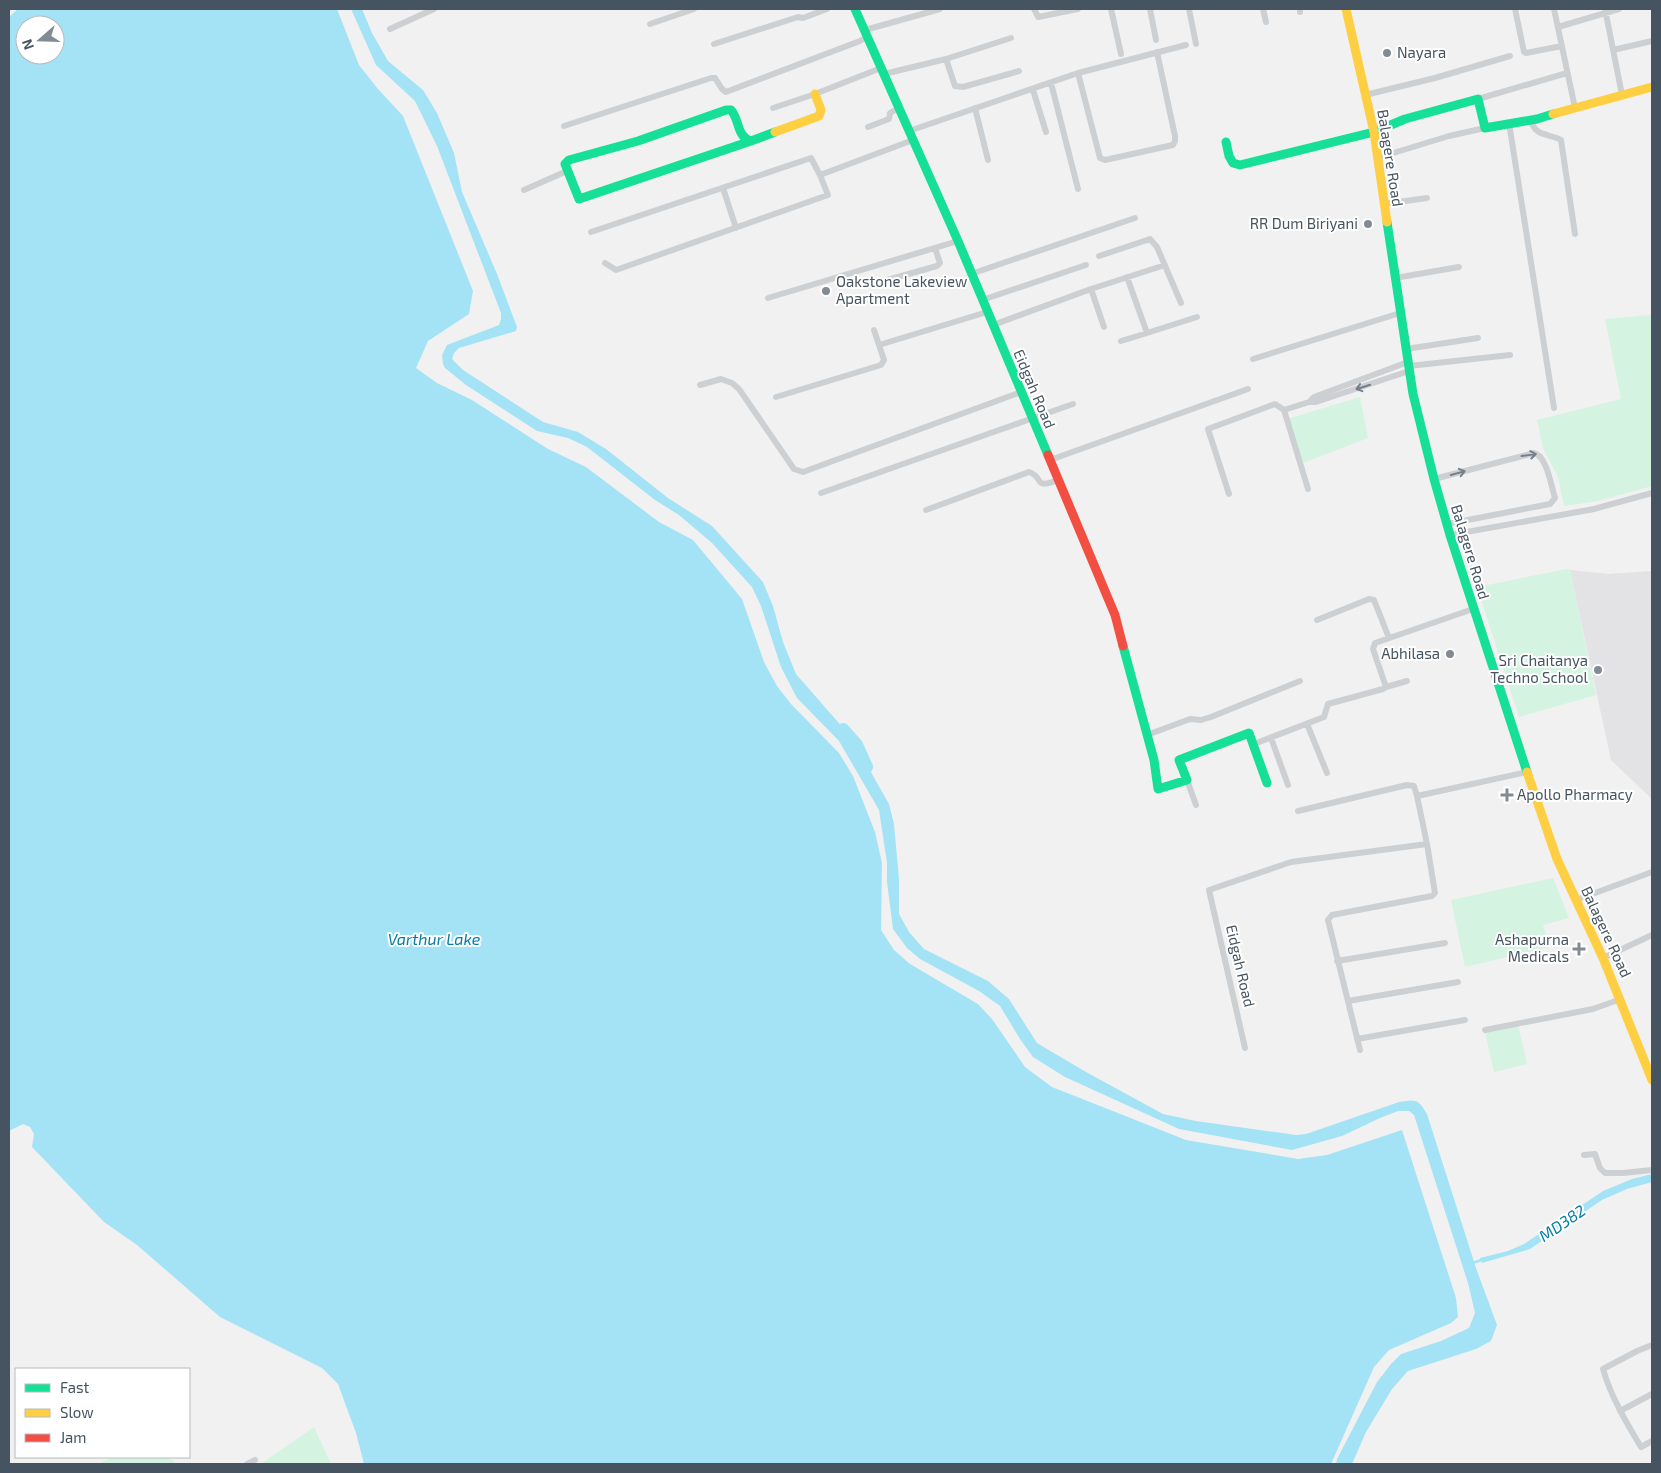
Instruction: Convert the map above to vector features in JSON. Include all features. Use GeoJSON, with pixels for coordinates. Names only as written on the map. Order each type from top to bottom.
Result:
{"type":"FeatureCollection","features":[{"type":"Feature","properties":{"kind":"street"},"geometry":{"type":"LineString","coordinates":[[390,29],[434,9]]}},
{"type":"Feature","properties":{"kind":"street"},"geometry":{"type":"LineString","coordinates":[[650,24],[694,9]]}},
{"type":"Feature","properties":{"kind":"street"},"geometry":{"type":"LineString","coordinates":[[714,44],[827,9]]}},
{"type":"Feature","properties":{"kind":"street","name":"Eidgah Road"},"geometry":{"type":"LineString","coordinates":[[855,9],[958,241],[1115,615],[1154,760],[1158,789],[1186,780]]}},
{"type":"Feature","properties":{"kind":"street"},"geometry":{"type":"LineString","coordinates":[[564,126],[711,78],[715,78],[722,90],[726,92],[860,41],[866,33],[940,9]]}},
{"type":"Feature","properties":{"kind":"street"},"geometry":{"type":"LineString","coordinates":[[1034,9],[1038,18],[1077,9]]}},
{"type":"Feature","properties":{"kind":"street"},"geometry":{"type":"LineString","coordinates":[[1111,9],[1120,54]]}},
{"type":"Feature","properties":{"kind":"street"},"geometry":{"type":"LineString","coordinates":[[1150,9],[1156,40]]}},
{"type":"Feature","properties":{"kind":"street"},"geometry":{"type":"LineString","coordinates":[[1189,9],[1196,44]]}},
{"type":"Feature","properties":{"kind":"street"},"geometry":{"type":"LineString","coordinates":[[1263,9],[1266,22]]}},
{"type":"Feature","properties":{"kind":"street","name":"Balagere Road"},"geometry":{"type":"LineString","coordinates":[[1346,9],[1374,132],[1413,394],[1434,479],[1473,609],[1557,859],[1621,999],[1652,1080]]}},
{"type":"Feature","properties":{"kind":"street"},"geometry":{"type":"LineString","coordinates":[[1515,9],[1526,54],[1562,46]]}},
{"type":"Feature","properties":{"kind":"street"},"geometry":{"type":"LineString","coordinates":[[1554,9],[1575,108]]}},
{"type":"Feature","properties":{"kind":"street"},"geometry":{"type":"LineString","coordinates":[[1558,28],[1605,10],[1619,9]]}},
{"type":"Feature","properties":{"kind":"street"},"geometry":{"type":"LineString","coordinates":[[1605,10],[1622,95]]}},
{"type":"Feature","properties":{"kind":"street"},"geometry":{"type":"LineString","coordinates":[[773,108],[883,71],[946,59],[1011,38]]}},
{"type":"Feature","properties":{"kind":"street"},"geometry":{"type":"LineString","coordinates":[[1613,50],[1652,41]]}},
{"type":"Feature","properties":{"kind":"street"},"geometry":{"type":"LineString","coordinates":[[909,131],[1051,84],[1078,73],[1186,45]]}},
{"type":"Feature","properties":{"kind":"street"},"geometry":{"type":"LineString","coordinates":[[1078,73],[1100,158],[1105,160],[1173,145],[1176,141],[1157,52]]}},
{"type":"Feature","properties":{"kind":"street"},"geometry":{"type":"LineString","coordinates":[[1366,95],[1510,56]]}},
{"type":"Feature","properties":{"kind":"street"},"geometry":{"type":"LineString","coordinates":[[946,59],[957,87],[1019,72]]}},
{"type":"Feature","properties":{"kind":"street"},"geometry":{"type":"LineString","coordinates":[[1226,142],[1229,156],[1233,163],[1240,165],[1374,132],[1405,119],[1568,72]]}},
{"type":"Feature","properties":{"kind":"street"},"geometry":{"type":"LineString","coordinates":[[1051,84],[1078,189]]}},
{"type":"Feature","properties":{"kind":"street"},"geometry":{"type":"LineString","coordinates":[[1377,158],[1449,136],[1531,120],[1652,87]]}},
{"type":"Feature","properties":{"kind":"street"},"geometry":{"type":"LineString","coordinates":[[1033,90],[1046,132]]}},
{"type":"Feature","properties":{"kind":"street"},"geometry":{"type":"LineString","coordinates":[[752,141],[744,139],[734,113],[731,110],[726,110],[638,140],[569,160],[565,164],[579,199],[752,141],[819,116],[821,110],[815,94]]}},
{"type":"Feature","properties":{"kind":"street"},"geometry":{"type":"LineString","coordinates":[[1478,99],[1485,128]]}},
{"type":"Feature","properties":{"kind":"street"},"geometry":{"type":"LineString","coordinates":[[868,127],[888,119],[890,113],[899,108]]}},
{"type":"Feature","properties":{"kind":"street"},"geometry":{"type":"LineString","coordinates":[[974,108],[988,160]]}},
{"type":"Feature","properties":{"kind":"street"},"geometry":{"type":"LineString","coordinates":[[1531,120],[1533,128],[1539,133],[1554,136],[1561,140],[1575,234]]}},
{"type":"Feature","properties":{"kind":"street"},"geometry":{"type":"LineString","coordinates":[[1509,123],[1554,408]]}},
{"type":"Feature","properties":{"kind":"street"},"geometry":{"type":"LineString","coordinates":[[820,175],[913,140]]}},
{"type":"Feature","properties":{"kind":"street"},"geometry":{"type":"LineString","coordinates":[[591,232],[811,158],[828,195],[616,270],[605,263]]}},
{"type":"Feature","properties":{"kind":"street"},"geometry":{"type":"LineString","coordinates":[[524,190],[567,170]]}},
{"type":"Feature","properties":{"kind":"street"},"geometry":{"type":"LineString","coordinates":[[722,188],[736,228]]}},
{"type":"Feature","properties":{"kind":"street"},"geometry":{"type":"LineString","coordinates":[[1384,204],[1427,198]]}},
{"type":"Feature","properties":{"kind":"street"},"geometry":{"type":"LineString","coordinates":[[971,274],[1135,218]]}},
{"type":"Feature","properties":{"kind":"street"},"geometry":{"type":"LineString","coordinates":[[1099,256],[1150,239],[1157,247],[1180,303]]}},
{"type":"Feature","properties":{"kind":"street"},"geometry":{"type":"LineString","coordinates":[[768,298],[958,241]]}},
{"type":"Feature","properties":{"kind":"street"},"geometry":{"type":"LineString","coordinates":[[866,286],[937,266],[940,263],[935,248]]}},
{"type":"Feature","properties":{"kind":"street"},"geometry":{"type":"LineString","coordinates":[[982,300],[1086,265]]}},
{"type":"Feature","properties":{"kind":"street"},"geometry":{"type":"LineString","coordinates":[[993,325],[1091,289],[1165,266]]}},
{"type":"Feature","properties":{"kind":"street"},"geometry":{"type":"LineString","coordinates":[[1395,278],[1459,267]]}},
{"type":"Feature","properties":{"kind":"street"},"geometry":{"type":"LineString","coordinates":[[1127,277],[1147,333]]}},
{"type":"Feature","properties":{"kind":"street"},"geometry":{"type":"LineString","coordinates":[[1091,289],[1104,327]]}},
{"type":"Feature","properties":{"kind":"street"},"geometry":{"type":"LineString","coordinates":[[879,344],[987,312]]}},
{"type":"Feature","properties":{"kind":"street"},"geometry":{"type":"LineString","coordinates":[[1253,359],[1400,313]]}},
{"type":"Feature","properties":{"kind":"street"},"geometry":{"type":"LineString","coordinates":[[1121,341],[1197,317]]}},
{"type":"Feature","properties":{"kind":"street"},"geometry":{"type":"LineString","coordinates":[[776,397],[881,364],[884,360],[874,330]]}},
{"type":"Feature","properties":{"kind":"street"},"geometry":{"type":"LineString","coordinates":[[1406,349],[1478,338]]}},
{"type":"Feature","properties":{"kind":"street"},"geometry":{"type":"LineString","coordinates":[[1284,410],[1309,402],[1314,397],[1409,367],[1510,355]]}},
{"type":"Feature","properties":{"kind":"street"},"geometry":{"type":"LineString","coordinates":[[700,385],[722,379],[732,383],[743,395],[794,469],[803,472],[1021,392]]}},
{"type":"Feature","properties":{"kind":"street"},"geometry":{"type":"LineString","coordinates":[[1050,460],[1248,389]]}},
{"type":"Feature","properties":{"kind":"street"},"geometry":{"type":"LineString","coordinates":[[821,493],[1074,404]]}},
{"type":"Feature","properties":{"kind":"street"},"geometry":{"type":"LineString","coordinates":[[1229,494],[1208,429],[1209,427],[1275,404],[1284,410],[1308,489]]}},
{"type":"Feature","properties":{"kind":"street"},"geometry":{"type":"LineString","coordinates":[[1434,479],[1534,454],[1541,457],[1546,466],[1555,498],[1550,504],[1447,524]]}},
{"type":"Feature","properties":{"kind":"street"},"geometry":{"type":"LineString","coordinates":[[926,510],[1029,472],[1046,485],[1058,480]]}},
{"type":"Feature","properties":{"kind":"street"},"geometry":{"type":"LineString","coordinates":[[1450,535],[1594,509],[1652,493]]}},
{"type":"Feature","properties":{"kind":"street"},"geometry":{"type":"LineString","coordinates":[[1317,620],[1368,599],[1374,600],[1390,638]]}},
{"type":"Feature","properties":{"kind":"street"},"geometry":{"type":"LineString","coordinates":[[1386,687],[1373,649],[1375,643],[1473,609]]}},
{"type":"Feature","properties":{"kind":"street"},"geometry":{"type":"LineString","coordinates":[[1253,744],[1324,717],[1328,704],[1407,681]]}},
{"type":"Feature","properties":{"kind":"street"},"geometry":{"type":"LineString","coordinates":[[1147,735],[1190,719],[1201,720],[1211,717],[1300,682]]}},
{"type":"Feature","properties":{"kind":"street"},"geometry":{"type":"LineString","coordinates":[[1307,724],[1327,773]]}},
{"type":"Feature","properties":{"kind":"street"},"geometry":{"type":"LineString","coordinates":[[1196,805],[1179,760],[1248,733],[1267,782]]}},
{"type":"Feature","properties":{"kind":"street"},"geometry":{"type":"LineString","coordinates":[[1271,738],[1288,785]]}},
{"type":"Feature","properties":{"kind":"street"},"geometry":{"type":"LineString","coordinates":[[1417,796],[1527,772]]}},
{"type":"Feature","properties":{"kind":"street"},"geometry":{"type":"LineString","coordinates":[[1298,811],[1412,785],[1417,796],[1436,893],[1423,899],[1332,915],[1328,920],[1360,1050]]}},
{"type":"Feature","properties":{"kind":"street","name":"Eidgah Road"},"geometry":{"type":"LineString","coordinates":[[1245,1048],[1209,890],[1291,862],[1427,844]]}},
{"type":"Feature","properties":{"kind":"street"},"geometry":{"type":"LineString","coordinates":[[1576,900],[1652,872]]}},
{"type":"Feature","properties":{"kind":"street"},"geometry":{"type":"LineString","coordinates":[[1603,958],[1652,935]]}},
{"type":"Feature","properties":{"kind":"street"},"geometry":{"type":"LineString","coordinates":[[1337,961],[1446,942]]}},
{"type":"Feature","properties":{"kind":"street"},"geometry":{"type":"LineString","coordinates":[[1348,1001],[1458,982]]}},
{"type":"Feature","properties":{"kind":"street"},"geometry":{"type":"LineString","coordinates":[[1485,1030],[1593,1009],[1621,999]]}},
{"type":"Feature","properties":{"kind":"street"},"geometry":{"type":"LineString","coordinates":[[1357,1039],[1465,1020]]}},
{"type":"Feature","properties":{"kind":"street"},"geometry":{"type":"LineString","coordinates":[[1584,1155],[1595,1154],[1600,1168],[1605,1173],[1623,1174],[1652,1170]]}},
{"type":"Feature","properties":{"kind":"street"},"geometry":{"type":"LineString","coordinates":[[1652,1345],[1603,1369],[1608,1386],[1620,1411],[1641,1447],[1652,1441]]}},
{"type":"Feature","properties":{"kind":"street"},"geometry":{"type":"LineString","coordinates":[[1620,1411],[1652,1394]]}},
{"type":"Feature","properties":{"kind":"street"},"geometry":{"type":"LineString","coordinates":[[247,1464],[254,1460]]}},
{"type":"Feature","properties":{"kind":"shaded area"},"geometry":{"type":"Polygon","coordinates":[[[1570,570],[1609,574],[1652,571],[1652,799],[1611,760],[1570,570]]]}},
{"type":"Feature","properties":{"kind":"green space"},"geometry":{"type":"Polygon","coordinates":[[[1652,315],[1652,486],[1598,501],[1564,506],[1558,477],[1543,448],[1537,420],[1621,399],[1605,319],[1652,315]]]}},
{"type":"Feature","properties":{"kind":"green space"},"geometry":{"type":"Polygon","coordinates":[[[1360,397],[1368,438],[1303,463],[1287,419],[1360,397]]]}},
{"type":"Feature","properties":{"kind":"green space"},"geometry":{"type":"Polygon","coordinates":[[[1567,569],[1570,570],[1596,695],[1519,717],[1477,587],[1567,569]]]}},
{"type":"Feature","properties":{"kind":"green space"},"geometry":{"type":"Polygon","coordinates":[[[1553,878],[1569,918],[1543,925],[1549,947],[1465,967],[1451,900],[1553,878]]]}},
{"type":"Feature","properties":{"kind":"green space"},"geometry":{"type":"Polygon","coordinates":[[[1518,1025],[1527,1064],[1494,1072],[1485,1032],[1518,1025]]]}},
{"type":"Feature","properties":{"kind":"green space"},"geometry":{"type":"Polygon","coordinates":[[[314,1427],[331,1464],[262,1463],[314,1427]]]}},
{"type":"Feature","properties":{"kind":"green space"},"geometry":{"type":"Polygon","coordinates":[[[110,1458],[169,1458],[177,1464],[99,1464],[110,1458]]]}},
{"type":"Feature","properties":{"kind":"water","name":"Varthur Lake"},"geometry":{"type":"Polygon","coordinates":[[[18,9],[337,9],[359,65],[403,116],[473,291],[469,314],[428,341],[416,368],[437,383],[472,400],[548,449],[586,467],[659,522],[693,540],[742,599],[764,662],[777,686],[791,704],[839,753],[853,776],[875,832],[882,863],[881,930],[894,950],[910,964],[978,1004],[992,1019],[1025,1067],[1052,1087],[1186,1140],[1298,1159],[1327,1155],[1402,1130],[1456,1298],[1458,1317],[1451,1323],[1389,1350],[1374,1367],[1331,1464],[364,1464],[356,1433],[338,1384],[322,1368],[220,1317],[137,1245],[104,1222],[32,1147],[34,1134],[30,1127],[23,1124],[9,1131],[9,17],[18,9]]]}},
{"type":"Feature","properties":{"kind":"water"},"geometry":{"type":"Polygon","coordinates":[[[351,9],[362,9],[372,33],[388,61],[423,90],[437,113],[454,153],[462,192],[517,327],[516,331],[459,348],[454,353],[452,359],[463,370],[543,422],[578,432],[606,449],[668,498],[712,526],[763,582],[796,674],[851,737],[889,804],[894,824],[899,879],[899,914],[909,932],[924,949],[988,981],[1009,999],[1037,1043],[1163,1114],[1196,1121],[1296,1135],[1306,1134],[1399,1102],[1416,1101],[1424,1109],[1476,1268],[1497,1325],[1491,1341],[1476,1349],[1408,1371],[1392,1389],[1366,1432],[1352,1464],[1336,1464],[1377,1382],[1391,1364],[1401,1354],[1441,1341],[1469,1328],[1475,1313],[1468,1283],[1414,1115],[1409,1111],[1398,1111],[1342,1136],[1292,1150],[1179,1129],[1065,1077],[1033,1057],[1000,1006],[979,991],[920,959],[907,948],[893,929],[887,882],[887,863],[879,810],[839,741],[797,698],[781,667],[761,606],[752,587],[712,543],[679,515],[655,500],[587,447],[568,438],[537,431],[466,385],[445,368],[442,355],[447,345],[499,325],[501,313],[437,146],[415,101],[376,65],[351,9]]]}},
{"type":"Feature","properties":{"kind":"water"},"geometry":{"type":"Polygon","coordinates":[[[1652,1174],[1652,1182],[1627,1189],[1602,1200],[1530,1249],[1482,1263],[1480,1258],[1508,1251],[1524,1244],[1603,1191],[1632,1179],[1652,1174]]]}},
{"type":"Feature","properties":{"kind":"waterway"},"geometry":{"type":"LineString","coordinates":[[843,730],[856,745],[866,767]]}},
{"type":"Feature","properties":{"kind":"waterway","name":"MD382"},"geometry":{"type":"LineString","coordinates":[[1473,1263],[1484,1259]]}},
{"type":"Feature","properties":{"kind":"traffic: fast"},"geometry":{"type":"LineString","coordinates":[[855,9],[958,241],[1048,455]]}},
{"type":"Feature","properties":{"kind":"traffic: fast"},"geometry":{"type":"LineString","coordinates":[[1226,142],[1229,156],[1233,163],[1240,165],[1374,132],[1405,119],[1478,99],[1485,128],[1537,119],[1553,114]]}},
{"type":"Feature","properties":{"kind":"traffic: fast"},"geometry":{"type":"LineString","coordinates":[[751,141],[579,199],[565,164],[569,160],[638,141],[726,110],[731,110],[734,114],[740,132],[746,139],[751,141],[775,132]]}},
{"type":"Feature","properties":{"kind":"traffic: fast"},"geometry":{"type":"LineString","coordinates":[[1387,222],[1413,394],[1434,479],[1450,535],[1527,772]]}},
{"type":"Feature","properties":{"kind":"traffic: fast"},"geometry":{"type":"LineString","coordinates":[[1123,646],[1154,760],[1158,789],[1187,780],[1179,760],[1249,733],[1267,783]]}},
{"type":"Feature","properties":{"kind":"traffic: slow"},"geometry":{"type":"LineString","coordinates":[[1346,9],[1374,132],[1387,222]]}},
{"type":"Feature","properties":{"kind":"traffic: slow"},"geometry":{"type":"LineString","coordinates":[[1553,114],[1652,87]]}},
{"type":"Feature","properties":{"kind":"traffic: slow"},"geometry":{"type":"LineString","coordinates":[[775,132],[819,116],[821,110],[815,94]]}},
{"type":"Feature","properties":{"kind":"traffic: slow"},"geometry":{"type":"LineString","coordinates":[[1527,772],[1557,859],[1603,958],[1652,1080]]}},
{"type":"Feature","properties":{"kind":"traffic: jam"},"geometry":{"type":"LineString","coordinates":[[1048,455],[1115,615],[1123,646]]}},
{"type":"Feature","properties":{"kind":"place","name":"Nayara"},"geometry":{"type":"Point","coordinates":[1387,53]}},
{"type":"Feature","properties":{"kind":"place","name":"RR Dum Biriyani"},"geometry":{"type":"Point","coordinates":[1368,224]}},
{"type":"Feature","properties":{"kind":"place","name":"Oakstone Lakeview Apartment"},"geometry":{"type":"Point","coordinates":[826,291]}},
{"type":"Feature","properties":{"kind":"place","name":"Abhilasa"},"geometry":{"type":"Point","coordinates":[1450,654]}},
{"type":"Feature","properties":{"kind":"place","name":"Sri Chaitanya Techno School"},"geometry":{"type":"Point","coordinates":[1598,670]}},
{"type":"Feature","properties":{"kind":"place","name":"Apollo Pharmacy"},"geometry":{"type":"Point","coordinates":[1507,795]}},
{"type":"Feature","properties":{"kind":"place","name":"Ashapurna Medicals"},"geometry":{"type":"Point","coordinates":[1579,949]}}]}
